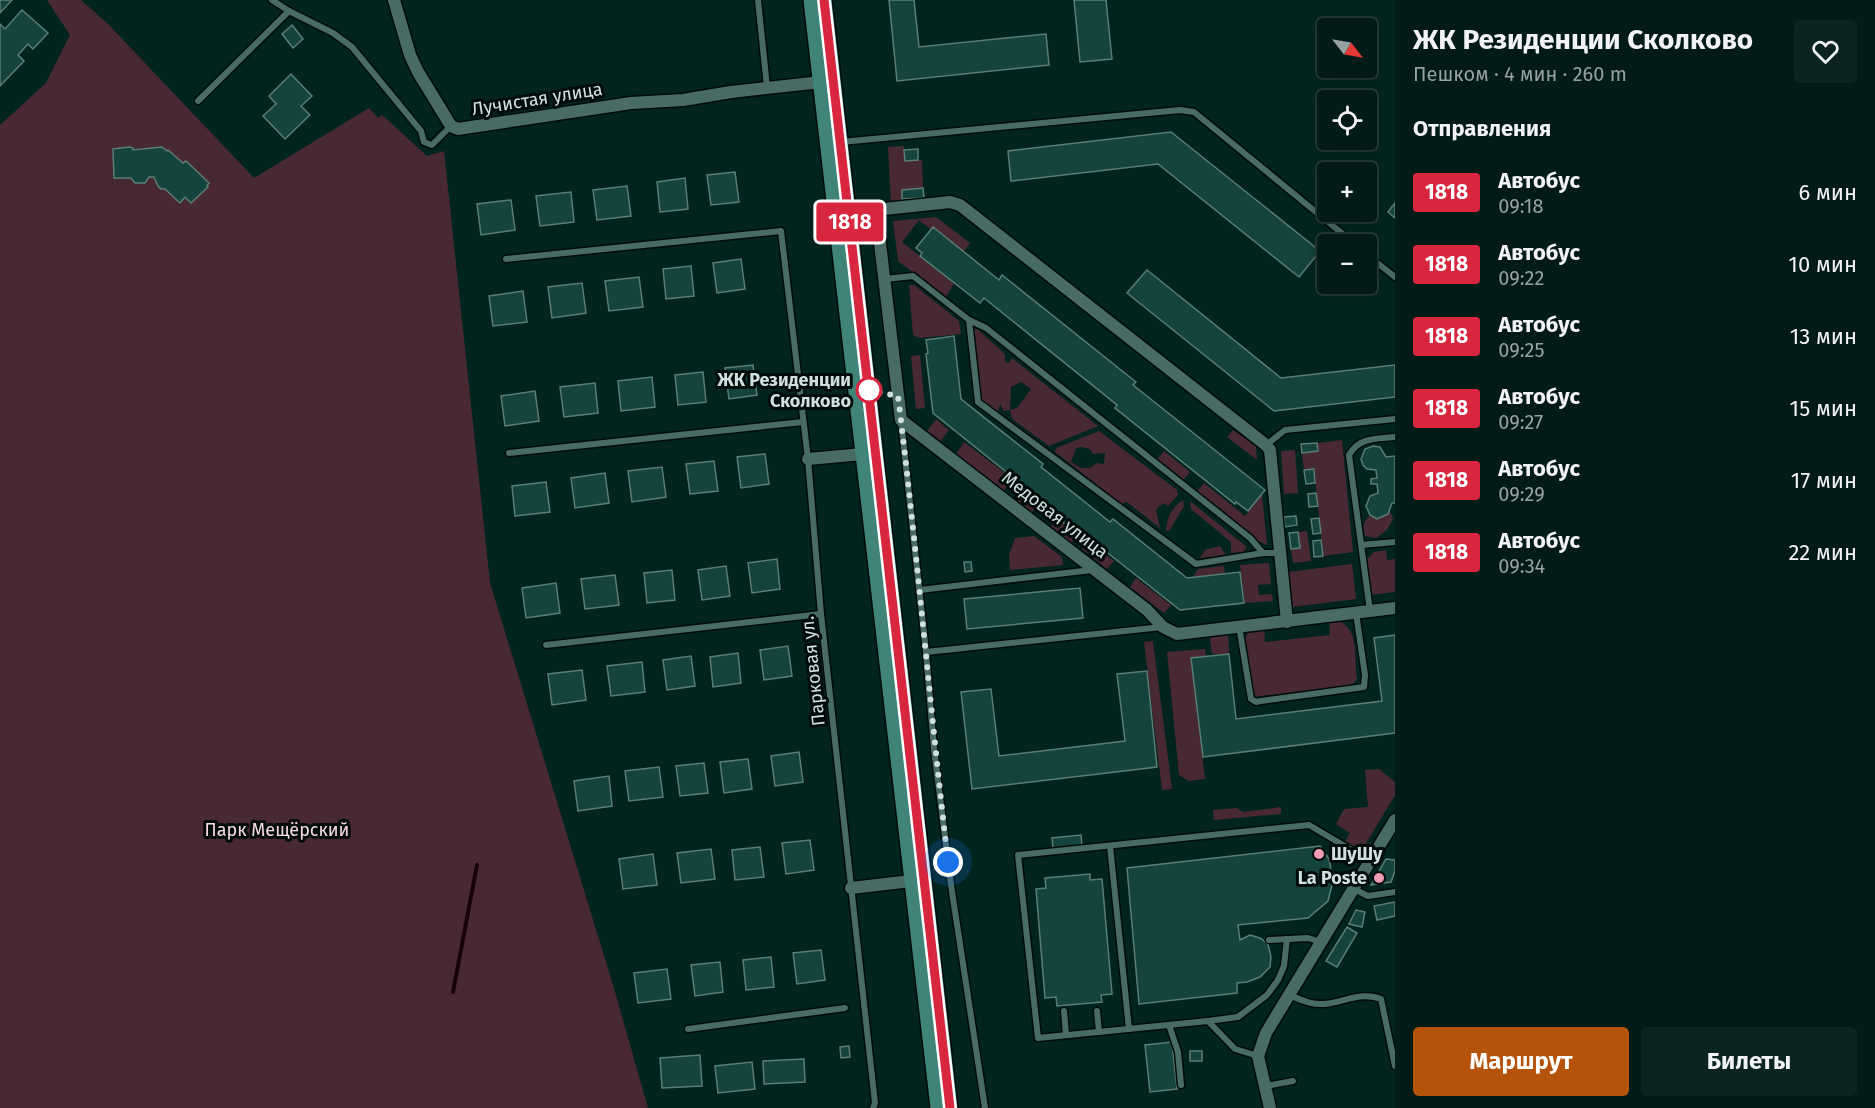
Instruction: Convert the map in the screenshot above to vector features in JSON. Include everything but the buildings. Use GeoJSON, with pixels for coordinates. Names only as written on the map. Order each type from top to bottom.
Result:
{"type":"FeatureCollection","features":[{"type":"Feature","properties":{"kind":"street","name":"Лучистая улица"},"geometry":{"type":"LineString","coordinates":[[394,0],[417,72],[451,126],[464,129],[632,104],[683,100],[767,87],[820,82]]}},
{"type":"Feature","properties":{"kind":"street"},"geometry":{"type":"LineString","coordinates":[[812,0],[938,1108]]}},
{"type":"Feature","properties":{"kind":"street"},"geometry":{"type":"LineString","coordinates":[[824,0],[950,1108]]}},
{"type":"Feature","properties":{"kind":"street"},"geometry":{"type":"LineString","coordinates":[[901,420],[877,218],[880,212],[889,209],[950,202],[960,205],[1266,444],[1270,450],[1287,622]]}},
{"type":"Feature","properties":{"kind":"street","name":"Медовая улица"},"geometry":{"type":"LineString","coordinates":[[901,420],[1147,610],[1167,630]]}},
{"type":"Feature","properties":{"kind":"street"},"geometry":{"type":"LineString","coordinates":[[808,459],[863,454]]}},
{"type":"Feature","properties":{"kind":"street"},"geometry":{"type":"LineString","coordinates":[[1167,630],[1177,634],[1395,608]]}},
{"type":"Feature","properties":{"kind":"street"},"geometry":{"type":"LineString","coordinates":[[1270,1108],[1258,1056],[1266,1033],[1395,820]]}},
{"type":"Feature","properties":{"kind":"street"},"geometry":{"type":"LineString","coordinates":[[851,888],[911,881]]}},
{"type":"Feature","properties":{"kind":"lane"},"geometry":{"type":"LineString","coordinates":[[272,0],[333,33],[352,47],[421,131],[424,142],[432,145],[451,126]]}},
{"type":"Feature","properties":{"kind":"lane"},"geometry":{"type":"LineString","coordinates":[[758,0],[767,87]]}},
{"type":"Feature","properties":{"kind":"lane"},"geometry":{"type":"LineString","coordinates":[[198,100],[289,11]]}},
{"type":"Feature","properties":{"kind":"lane"},"geometry":{"type":"LineString","coordinates":[[841,142],[1180,110],[1194,112],[1343,234]]}},
{"type":"Feature","properties":{"kind":"lane","name":"Парковая ул."},"geometry":{"type":"LineString","coordinates":[[506,259],[781,231],[808,459],[822,614],[875,1103],[873,1108]]}},
{"type":"Feature","properties":{"kind":"lane"},"geometry":{"type":"LineString","coordinates":[[1377,263],[1395,277]]}},
{"type":"Feature","properties":{"kind":"lane"},"geometry":{"type":"LineString","coordinates":[[884,279],[913,276],[969,320],[986,328],[1250,538],[1263,554]]}},
{"type":"Feature","properties":{"kind":"lane"},"geometry":{"type":"LineString","coordinates":[[969,320],[978,402],[1196,564],[1281,553]]}},
{"type":"Feature","properties":{"kind":"lane"},"geometry":{"type":"LineString","coordinates":[[1266,444],[1285,430],[1395,419]]}},
{"type":"Feature","properties":{"kind":"lane"},"geometry":{"type":"LineString","coordinates":[[901,420],[920,590],[934,749],[949,873],[985,1108]]}},
{"type":"Feature","properties":{"kind":"lane"},"geometry":{"type":"LineString","coordinates":[[509,453],[804,422]]}},
{"type":"Feature","properties":{"kind":"lane"},"geometry":{"type":"LineString","coordinates":[[1370,611],[1349,455],[1362,441],[1395,437]]}},
{"type":"Feature","properties":{"kind":"lane"},"geometry":{"type":"LineString","coordinates":[[1361,545],[1395,542]]}},
{"type":"Feature","properties":{"kind":"lane"},"geometry":{"type":"LineString","coordinates":[[920,590],[1095,569]]}},
{"type":"Feature","properties":{"kind":"lane"},"geometry":{"type":"LineString","coordinates":[[1239,626],[1251,699],[1256,702],[1364,687],[1365,675],[1356,613]]}},
{"type":"Feature","properties":{"kind":"lane"},"geometry":{"type":"LineString","coordinates":[[546,645],[822,614]]}},
{"type":"Feature","properties":{"kind":"lane"},"geometry":{"type":"LineString","coordinates":[[926,652],[1167,630]]}},
{"type":"Feature","properties":{"kind":"lane"},"geometry":{"type":"LineString","coordinates":[[1287,939],[1284,966],[1278,980],[1267,995],[1238,1017],[1038,1038],[1018,855],[1309,825],[1370,861]]}},
{"type":"Feature","properties":{"kind":"lane"},"geometry":{"type":"LineString","coordinates":[[1110,846],[1129,1029]]}},
{"type":"Feature","properties":{"kind":"lane"},"geometry":{"type":"LineString","coordinates":[[1353,889],[1368,896],[1395,892]]}},
{"type":"Feature","properties":{"kind":"lane"},"geometry":{"type":"LineString","coordinates":[[1269,940],[1308,938],[1321,942]]}},
{"type":"Feature","properties":{"kind":"lane"},"geometry":{"type":"LineString","coordinates":[[1289,995],[1317,1004],[1371,994],[1381,999],[1395,1066]]}},
{"type":"Feature","properties":{"kind":"lane"},"geometry":{"type":"LineString","coordinates":[[688,1029],[845,1008]]}},
{"type":"Feature","properties":{"kind":"lane"},"geometry":{"type":"LineString","coordinates":[[1064,1011],[1066,1035]]}},
{"type":"Feature","properties":{"kind":"lane"},"geometry":{"type":"LineString","coordinates":[[1097,1011],[1099,1032]]}},
{"type":"Feature","properties":{"kind":"lane"},"geometry":{"type":"LineString","coordinates":[[1208,1021],[1235,1049],[1258,1056]]}},
{"type":"Feature","properties":{"kind":"lane"},"geometry":{"type":"LineString","coordinates":[[1169,1025],[1178,1052],[1181,1085]]}},
{"type":"Feature","properties":{"kind":"lane"},"geometry":{"type":"LineString","coordinates":[[1266,1086],[1293,1081]]}},
{"type":"Feature","properties":{"kind":"green space","name":"Парк Мещёрский"},"geometry":{"type":"Polygon","coordinates":[[[47,0],[81,0],[108,24],[254,178],[369,108],[378,118],[382,115],[427,156],[444,151],[490,583],[613,985],[648,1108],[0,1108],[0,125],[46,83],[70,35],[47,0]]]}},
{"type":"Feature","properties":{"kind":"green space"},"geometry":{"type":"Polygon","coordinates":[[[904,146],[905,161],[922,160],[923,188],[902,190],[903,203],[891,204],[888,147],[904,146]]]}},
{"type":"Feature","properties":{"kind":"green space"},"geometry":{"type":"Polygon","coordinates":[[[936,217],[970,243],[962,254],[919,220],[902,242],[954,284],[946,297],[898,261],[893,221],[936,217]]]}},
{"type":"Feature","properties":{"kind":"green space"},"geometry":{"type":"Polygon","coordinates":[[[909,285],[914,285],[959,321],[961,334],[919,338],[913,335],[909,285]]]}},
{"type":"Feature","properties":{"kind":"green space"},"geometry":{"type":"Polygon","coordinates":[[[977,329],[1005,354],[1005,362],[1009,363],[1012,358],[1098,426],[1049,446],[1012,419],[1010,410],[1004,411],[1000,404],[997,416],[978,402],[970,330],[977,329]],[[1021,382],[1011,387],[1010,410],[1017,408],[1031,389],[1021,382]]]}},
{"type":"Feature","properties":{"kind":"green space"},"geometry":{"type":"Polygon","coordinates":[[[920,355],[925,408],[916,409],[911,356],[920,355]]]}},
{"type":"Feature","properties":{"kind":"green space"},"geometry":{"type":"Polygon","coordinates":[[[936,419],[949,430],[941,441],[927,431],[936,419]]]}},
{"type":"Feature","properties":{"kind":"green space"},"geometry":{"type":"Polygon","coordinates":[[[1233,430],[1256,446],[1257,460],[1227,437],[1233,430]]]}},
{"type":"Feature","properties":{"kind":"green space"},"geometry":{"type":"Polygon","coordinates":[[[1099,431],[1177,490],[1178,495],[1168,506],[1163,503],[1156,510],[1160,528],[1127,502],[1117,505],[1104,496],[1104,490],[1055,452],[1056,448],[1099,431]],[[1076,448],[1071,462],[1081,468],[1090,468],[1097,463],[1104,464],[1105,453],[1093,454],[1090,449],[1076,448]]]}},
{"type":"Feature","properties":{"kind":"green space"},"geometry":{"type":"Polygon","coordinates":[[[1342,440],[1353,552],[1323,556],[1314,469],[1304,470],[1302,453],[1318,451],[1317,443],[1342,440]]]}},
{"type":"Feature","properties":{"kind":"green space"},"geometry":{"type":"Polygon","coordinates":[[[964,442],[1013,479],[1004,490],[956,454],[964,442]]]}},
{"type":"Feature","properties":{"kind":"green space"},"geometry":{"type":"Polygon","coordinates":[[[1295,450],[1298,493],[1284,494],[1281,451],[1295,450]]]}},
{"type":"Feature","properties":{"kind":"green space"},"geometry":{"type":"Polygon","coordinates":[[[1164,451],[1190,472],[1181,483],[1155,462],[1164,451]]]}},
{"type":"Feature","properties":{"kind":"green space"},"geometry":{"type":"Polygon","coordinates":[[[1204,483],[1245,516],[1262,494],[1267,545],[1250,538],[1195,494],[1204,483]]]}},
{"type":"Feature","properties":{"kind":"green space"},"geometry":{"type":"Polygon","coordinates":[[[1022,491],[1039,504],[1031,513],[1015,500],[1022,491]]]}},
{"type":"Feature","properties":{"kind":"green space"},"geometry":{"type":"Polygon","coordinates":[[[1183,500],[1184,506],[1170,530],[1166,532],[1170,513],[1183,500]]]}},
{"type":"Feature","properties":{"kind":"green space"},"geometry":{"type":"Polygon","coordinates":[[[1190,501],[1247,547],[1243,552],[1231,553],[1231,542],[1191,509],[1190,501]]]}},
{"type":"Feature","properties":{"kind":"green space"},"geometry":{"type":"Polygon","coordinates":[[[1390,511],[1393,519],[1387,530],[1376,538],[1365,536],[1364,525],[1370,515],[1380,518],[1390,511]]]}},
{"type":"Feature","properties":{"kind":"green space"},"geometry":{"type":"Polygon","coordinates":[[[1057,519],[1078,535],[1071,544],[1050,528],[1057,519]]]}},
{"type":"Feature","properties":{"kind":"green space"},"geometry":{"type":"Polygon","coordinates":[[[1307,531],[1311,561],[1293,563],[1291,549],[1298,532],[1307,531]]]}},
{"type":"Feature","properties":{"kind":"green space"},"geometry":{"type":"Polygon","coordinates":[[[1034,536],[1062,557],[1063,565],[1010,570],[1009,555],[1015,538],[1034,536]]]}},
{"type":"Feature","properties":{"kind":"green space"},"geometry":{"type":"Polygon","coordinates":[[[1088,541],[1114,561],[1107,569],[1082,549],[1088,541]]]}},
{"type":"Feature","properties":{"kind":"green space"},"geometry":{"type":"Polygon","coordinates":[[[1220,546],[1226,555],[1200,558],[1205,550],[1220,546]]]}},
{"type":"Feature","properties":{"kind":"green space"},"geometry":{"type":"Polygon","coordinates":[[[1386,550],[1387,560],[1395,559],[1395,592],[1368,595],[1363,563],[1374,552],[1386,550]]]}},
{"type":"Feature","properties":{"kind":"green space"},"geometry":{"type":"Polygon","coordinates":[[[1269,563],[1271,584],[1258,585],[1259,595],[1272,594],[1273,601],[1245,603],[1240,565],[1269,563]]]}},
{"type":"Feature","properties":{"kind":"green space"},"geometry":{"type":"Polygon","coordinates":[[[1352,564],[1356,599],[1292,607],[1288,572],[1352,564]]]}},
{"type":"Feature","properties":{"kind":"green space"},"geometry":{"type":"Polygon","coordinates":[[[1224,566],[1225,573],[1193,577],[1198,569],[1224,566]]]}},
{"type":"Feature","properties":{"kind":"green space"},"geometry":{"type":"Polygon","coordinates":[[[1136,578],[1171,605],[1164,613],[1130,587],[1136,578]]]}},
{"type":"Feature","properties":{"kind":"green space"},"geometry":{"type":"Polygon","coordinates":[[[1329,616],[1347,626],[1354,641],[1357,679],[1353,684],[1348,687],[1250,697],[1242,645],[1252,625],[1264,624],[1265,642],[1330,635],[1329,616]]]}},
{"type":"Feature","properties":{"kind":"green space"},"geometry":{"type":"Polygon","coordinates":[[[1228,627],[1229,654],[1212,654],[1209,630],[1228,627]]]}},
{"type":"Feature","properties":{"kind":"green space"},"geometry":{"type":"Polygon","coordinates":[[[1153,641],[1172,789],[1162,790],[1144,642],[1153,641]]]}},
{"type":"Feature","properties":{"kind":"green space"},"geometry":{"type":"Polygon","coordinates":[[[1205,649],[1206,656],[1191,658],[1205,779],[1189,781],[1179,775],[1167,652],[1205,649]]]}},
{"type":"Feature","properties":{"kind":"green space"},"geometry":{"type":"Polygon","coordinates":[[[1379,769],[1395,782],[1395,795],[1359,855],[1343,845],[1350,833],[1336,824],[1344,809],[1368,807],[1365,770],[1379,769]]]}},
{"type":"Feature","properties":{"kind":"green space"},"geometry":{"type":"Polygon","coordinates":[[[1281,807],[1281,814],[1214,820],[1213,810],[1237,808],[1243,812],[1281,807]]]}},
{"type":"Feature","properties":{"kind":"waterway"},"geometry":{"type":"LineString","coordinates":[[453,992],[477,865]]}},
{"type":"Feature","properties":{"kind":"bus line","name":"1818"},"geometry":{"type":"LineString","coordinates":[[824,0],[950,1108]]}},
{"type":"Feature","properties":{"kind":"place","name":"ЖК Резиденции Сколково"},"geometry":{"type":"Point","coordinates":[869,390]}},
{"type":"Feature","properties":{"kind":"place","name":"ШуШу"},"geometry":{"type":"Point","coordinates":[1319,854]}},
{"type":"Feature","properties":{"kind":"place","name":"La Poste"},"geometry":{"type":"Point","coordinates":[1379,878]}},
{"type":"Feature","properties":{"kind":"route"},"geometry":{"type":"LineString","coordinates":[[869,390],[898,396],[920,590],[934,749],[948,862]]}}]}
